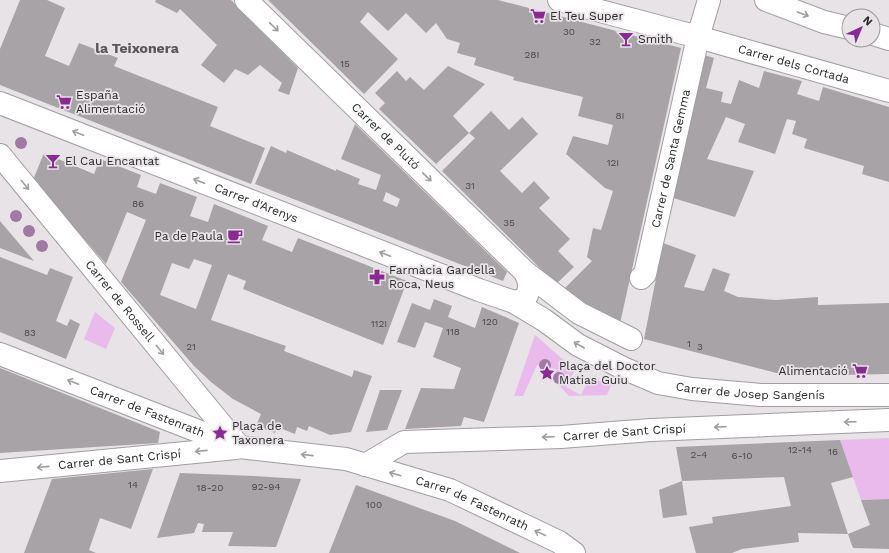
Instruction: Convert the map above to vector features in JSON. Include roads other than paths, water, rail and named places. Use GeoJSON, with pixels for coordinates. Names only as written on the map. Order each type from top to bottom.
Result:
{"type":"FeatureCollection","features":[{"type":"Feature","properties":{"kind":"street","name":"Carrer de Plutó"},"geometry":{"type":"LineString","coordinates":[[246,0],[525,272],[580,313],[631,339]]}},
{"type":"Feature","properties":{"kind":"street","name":"Carrer dels Cortada"},"geometry":{"type":"LineString","coordinates":[[559,0],[698,37],[889,91]]}},
{"type":"Feature","properties":{"kind":"street"},"geometry":{"type":"LineString","coordinates":[[698,37],[709,0]]}},
{"type":"Feature","properties":{"kind":"street"},"geometry":{"type":"LineString","coordinates":[[766,0],[824,22],[841,26]]}},
{"type":"Feature","properties":{"kind":"street","name":"Carrer de Santa Gemma"},"geometry":{"type":"LineString","coordinates":[[641,278],[645,274],[698,37]]}},
{"type":"Feature","properties":{"kind":"street","name":"Carrer d'Arenys"},"geometry":{"type":"LineString","coordinates":[[0,103],[479,290],[514,302]]}},
{"type":"Feature","properties":{"kind":"street","name":"Carrer de Rossell"},"geometry":{"type":"LineString","coordinates":[[0,154],[239,447]]}},
{"type":"Feature","properties":{"kind":"street"},"geometry":{"type":"LineString","coordinates":[[514,302],[525,299],[529,291],[531,284],[525,272]]}},
{"type":"Feature","properties":{"kind":"street","name":"Carrer de Josep Sangenís"},"geometry":{"type":"LineString","coordinates":[[514,302],[544,320],[578,345],[623,368],[658,383],[692,389],[761,395],[889,395]]}},
{"type":"Feature","properties":{"kind":"street","name":"Carrer de Fastenrath"},"geometry":{"type":"LineString","coordinates":[[0,354],[239,447],[356,462],[450,490],[559,542],[574,553]]}},
{"type":"Feature","properties":{"kind":"street","name":"Carrer de Sant Crispí"},"geometry":{"type":"LineString","coordinates":[[356,462],[404,442],[561,437],[651,430],[889,420]]}},
{"type":"Feature","properties":{"kind":"street","name":"Carrer de Sant Crispí"},"geometry":{"type":"LineString","coordinates":[[0,471],[239,447]]}},
{"type":"Feature","properties":{"kind":"place","name":"El Teu Super"},"geometry":{"type":"Point","coordinates":[538,16]}},
{"type":"Feature","properties":{"kind":"place","name":"Smith"},"geometry":{"type":"Point","coordinates":[626,39]}},
{"type":"Feature","properties":{"kind":"place","name":"España Alimentació"},"geometry":{"type":"Point","coordinates":[64,102]}},
{"type":"Feature","properties":{"kind":"place","name":"El Cau Encantat"},"geometry":{"type":"Point","coordinates":[53,161]}},
{"type":"Feature","properties":{"kind":"place","name":"Pa de Paula"},"geometry":{"type":"Point","coordinates":[235,236]}},
{"type":"Feature","properties":{"kind":"place","name":"Farmàcia Gardella Roca, Neus"},"geometry":{"type":"Point","coordinates":[377,277]}},
{"type":"Feature","properties":{"kind":"place","name":"Alimentació"},"geometry":{"type":"Point","coordinates":[860,371]}},
{"type":"Feature","properties":{"kind":"place","name":"Plaça del Doctor Matias Guiu"},"geometry":{"type":"Point","coordinates":[547,373]}},
{"type":"Feature","properties":{"kind":"place","name":"Plaça de Taxonera"},"geometry":{"type":"Point","coordinates":[220,433]}},
{"type":"Feature","properties":{"kind":"district","name":"la Teixonera"},"geometry":{"type":"Point","coordinates":[137,48]}}]}
